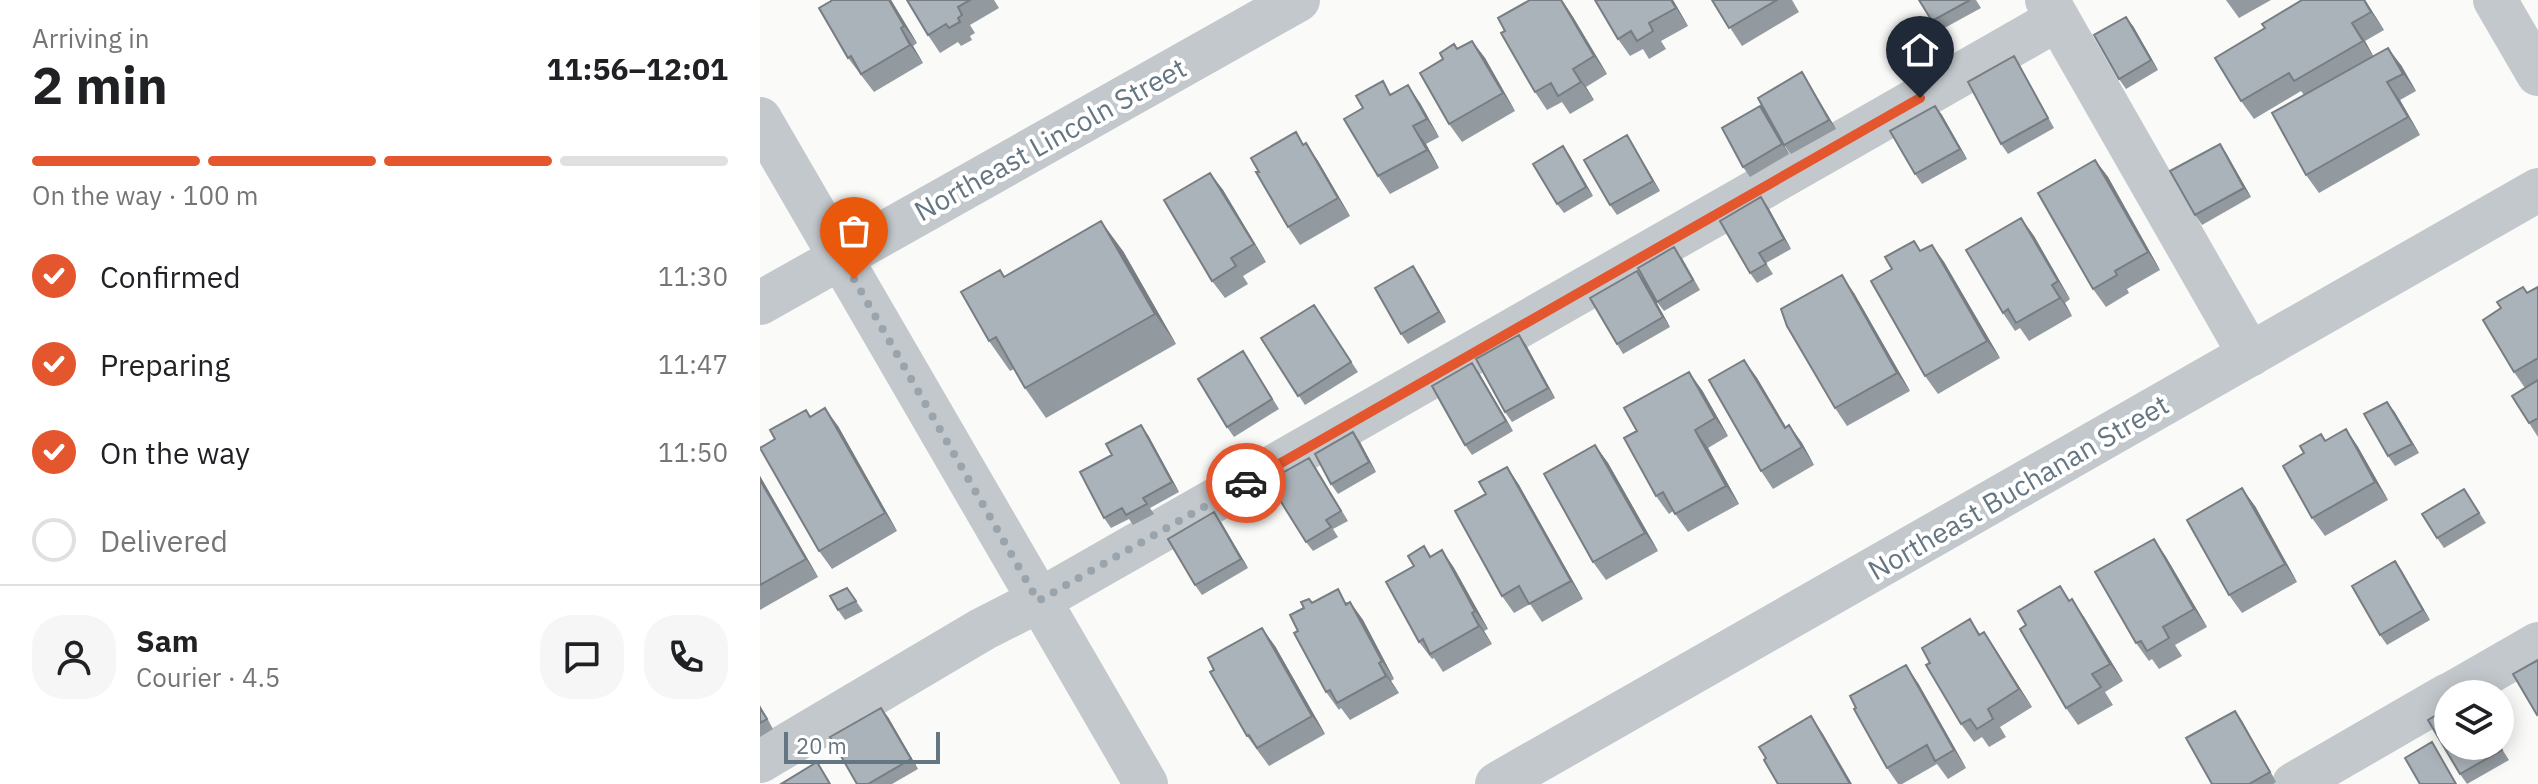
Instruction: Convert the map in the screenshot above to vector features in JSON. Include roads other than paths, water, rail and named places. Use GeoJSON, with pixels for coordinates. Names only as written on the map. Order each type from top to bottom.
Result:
{"type":"FeatureCollection","features":[{"type":"Feature","properties":{"kind":"street","name":"Northeast Lincoln Street"},"geometry":{"type":"LineString","coordinates":[[760,303],[1298,0]]}},
{"type":"Feature","properties":{"kind":"street"},"geometry":{"type":"LineString","coordinates":[[2495,0],[2538,74]]}},
{"type":"Feature","properties":{"kind":"street"},"geometry":{"type":"LineString","coordinates":[[760,761],[2053,10],[2250,355]]}},
{"type":"Feature","properties":{"kind":"street"},"geometry":{"type":"LineString","coordinates":[[760,119],[1146,784]]}},
{"type":"Feature","properties":{"kind":"street","name":"Northeast Buchanan Street"},"geometry":{"type":"LineString","coordinates":[[1497,784],[2538,190]]}},
{"type":"Feature","properties":{"kind":"street"},"geometry":{"type":"LineString","coordinates":[[2475,680],[2538,644]]}},
{"type":"Feature","properties":{"kind":"street"},"geometry":{"type":"LineString","coordinates":[[2294,784],[2434,704]]}}]}
